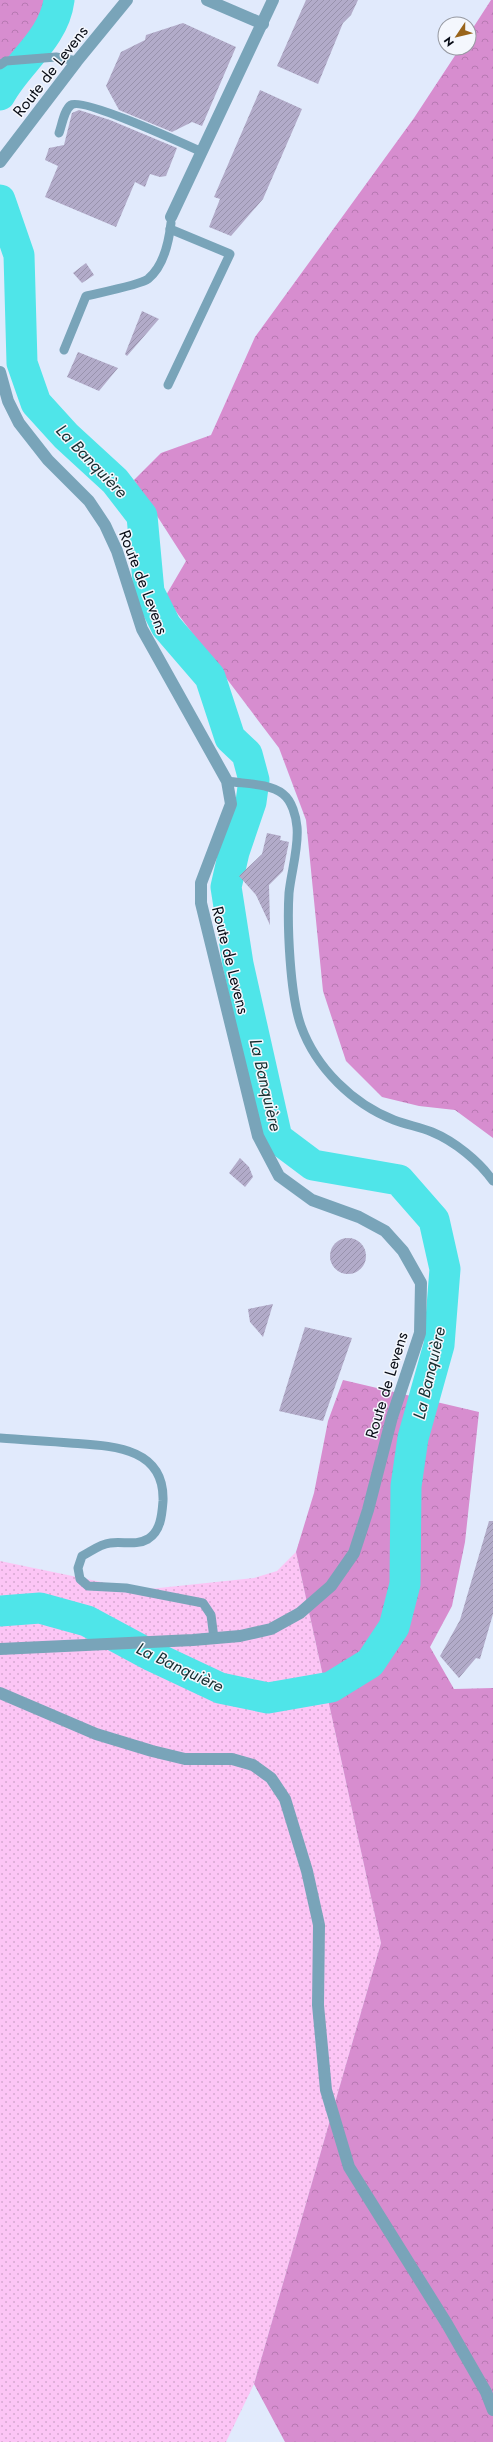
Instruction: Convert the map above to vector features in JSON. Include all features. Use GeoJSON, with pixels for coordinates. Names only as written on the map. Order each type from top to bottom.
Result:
{"type":"FeatureCollection","features":[{"type":"Feature","properties":{"kind":"street","name":"Route de Levens"},"geometry":{"type":"LineString","coordinates":[[0,162],[77,61],[127,0]]}},
{"type":"Feature","properties":{"kind":"street"},"geometry":{"type":"LineString","coordinates":[[207,0],[263,24]]}},
{"type":"Feature","properties":{"kind":"street"},"geometry":{"type":"LineString","coordinates":[[171,223],[202,152],[273,0]]}},
{"type":"Feature","properties":{"kind":"street","name":"Route de Levens"},"geometry":{"type":"LineString","coordinates":[[0,372],[8,401],[19,423],[40,451],[88,501],[105,525],[116,551],[142,630],[233,782],[231,804],[201,883],[201,903],[258,1136],[279,1176],[312,1200],[359,1217],[385,1231],[403,1251],[421,1283],[420,1333],[392,1417],[368,1510],[354,1553],[331,1586],[300,1613],[271,1629],[240,1636],[69,1647],[0,1649]]}},
{"type":"Feature","properties":{"kind":"street"},"geometry":{"type":"LineString","coordinates":[[0,1693],[96,1734],[185,1759],[232,1759],[253,1765],[271,1778],[285,1799],[307,1871],[319,1925],[318,2005],[326,2090],[349,2167],[446,2324],[486,2392],[493,2410]]}},
{"type":"Feature","properties":{"kind":"lane"},"geometry":{"type":"LineString","coordinates":[[0,65],[6,61],[56,57],[77,61]]}},
{"type":"Feature","properties":{"kind":"lane"},"geometry":{"type":"LineString","coordinates":[[59,132],[67,111],[71,105],[79,102],[106,111],[202,152]]}},
{"type":"Feature","properties":{"kind":"lane"},"geometry":{"type":"LineString","coordinates":[[64,350],[86,296],[148,279],[160,262],[169,243],[171,223],[230,254],[168,385]]}},
{"type":"Feature","properties":{"kind":"lane"},"geometry":{"type":"LineString","coordinates":[[233,782],[269,788],[283,794],[292,808],[297,828],[289,894],[289,937],[301,1025],[316,1056],[343,1088],[368,1108],[394,1120],[432,1132],[453,1143],[493,1181]]}},
{"type":"Feature","properties":{"kind":"lane"},"geometry":{"type":"LineString","coordinates":[[0,1438],[125,1449],[149,1462],[158,1474],[163,1491],[160,1522],[156,1533],[148,1539],[130,1544],[110,1543],[82,1556],[78,1568],[80,1579],[88,1586],[126,1588],[204,1603],[211,1615],[214,1638]]}},
{"type":"Feature","properties":{"kind":"shaded area"},"geometry":{"type":"Polygon","coordinates":[[[296,1552],[381,1943],[254,2384],[226,2442],[0,2442],[0,1561],[140,1590],[254,1578],[277,1571],[296,1552]]]}},
{"type":"Feature","properties":{"kind":"green space"},"geometry":{"type":"Polygon","coordinates":[[[0,0],[71,0],[0,107],[0,0]]]}},
{"type":"Feature","properties":{"kind":"green space"},"geometry":{"type":"Polygon","coordinates":[[[491,0],[493,0],[493,1138],[455,1110],[419,1106],[382,1097],[346,1061],[323,991],[306,820],[279,748],[165,597],[186,561],[134,480],[161,453],[211,435],[255,337],[414,118],[455,56],[477,56],[477,22],[491,0]]]}},
{"type":"Feature","properties":{"kind":"green space"},"geometry":{"type":"Polygon","coordinates":[[[343,1380],[479,1412],[465,1542],[452,1606],[430,1647],[454,1689],[493,1688],[493,2442],[285,2442],[254,2384],[381,1943],[296,1552],[314,1493],[328,1421],[343,1380]]]}},
{"type":"Feature","properties":{"kind":"building"},"geometry":{"type":"Polygon","coordinates":[[[306,0],[358,0],[351,15],[343,23],[318,84],[277,66],[306,0]]]}},
{"type":"Feature","properties":{"kind":"building"},"geometry":{"type":"Polygon","coordinates":[[[183,23],[236,47],[202,126],[192,122],[172,132],[119,110],[106,86],[121,52],[145,40],[146,35],[183,23]]]}},
{"type":"Feature","properties":{"kind":"building"},"geometry":{"type":"Polygon","coordinates":[[[260,90],[302,109],[263,199],[231,236],[209,227],[220,199],[214,197],[260,90]]]}},
{"type":"Feature","properties":{"kind":"building"},"geometry":{"type":"Polygon","coordinates":[[[79,110],[110,120],[177,148],[166,176],[160,177],[150,174],[145,187],[135,182],[116,227],[45,197],[58,166],[45,160],[49,148],[64,145],[72,113],[79,110]]]}},
{"type":"Feature","properties":{"kind":"building"},"geometry":{"type":"Polygon","coordinates":[[[86,263],[94,275],[82,283],[73,273],[86,263]]]}},
{"type":"Feature","properties":{"kind":"building"},"geometry":{"type":"Polygon","coordinates":[[[142,311],[159,319],[127,356],[125,354],[142,311]]]}},
{"type":"Feature","properties":{"kind":"building"},"geometry":{"type":"Polygon","coordinates":[[[78,352],[118,368],[99,391],[67,377],[78,352]]]}},
{"type":"Feature","properties":{"kind":"building"},"geometry":{"type":"Polygon","coordinates":[[[267,833],[281,836],[280,840],[289,842],[283,871],[269,885],[270,925],[256,895],[239,876],[262,854],[267,833]]]}},
{"type":"Feature","properties":{"kind":"building"},"geometry":{"type":"Polygon","coordinates":[[[240,1158],[249,1167],[253,1177],[245,1187],[229,1173],[240,1158]]]}},
{"type":"Feature","properties":{"kind":"building"},"geometry":{"type":"Polygon","coordinates":[[[352,1238],[361,1243],[365,1249],[365,1263],[361,1269],[352,1274],[344,1274],[335,1269],[331,1263],[330,1252],[335,1243],[341,1239],[352,1238]]]}},
{"type":"Feature","properties":{"kind":"building"},"geometry":{"type":"Polygon","coordinates":[[[273,1304],[263,1337],[250,1322],[248,1309],[273,1304]]]}},
{"type":"Feature","properties":{"kind":"building"},"geometry":{"type":"Polygon","coordinates":[[[305,1327],[352,1338],[323,1421],[279,1411],[305,1327]]]}},
{"type":"Feature","properties":{"kind":"building"},"geometry":{"type":"Polygon","coordinates":[[[489,1521],[493,1521],[493,1614],[480,1659],[476,1658],[459,1678],[440,1656],[460,1620],[489,1521]]]}},
{"type":"Feature","properties":{"kind":"waterway","name":"La Banquière"},"geometry":{"type":"LineString","coordinates":[[0,95],[7,83],[43,39],[56,14],[59,0]]}},
{"type":"Feature","properties":{"kind":"waterway","name":"La Banquière"},"geometry":{"type":"LineString","coordinates":[[0,200],[19,255],[22,363],[36,403],[66,436],[115,481],[142,516],[149,592],[166,626],[210,677],[230,738],[247,754],[254,780],[251,802],[234,852],[226,887],[238,964],[277,1138],[313,1165],[399,1180],[434,1220],[445,1269],[439,1345],[413,1438],[406,1486],[405,1584],[394,1627],[370,1663],[331,1687],[268,1698],[220,1688],[152,1656],[87,1621],[40,1608],[0,1611]]}}]}
